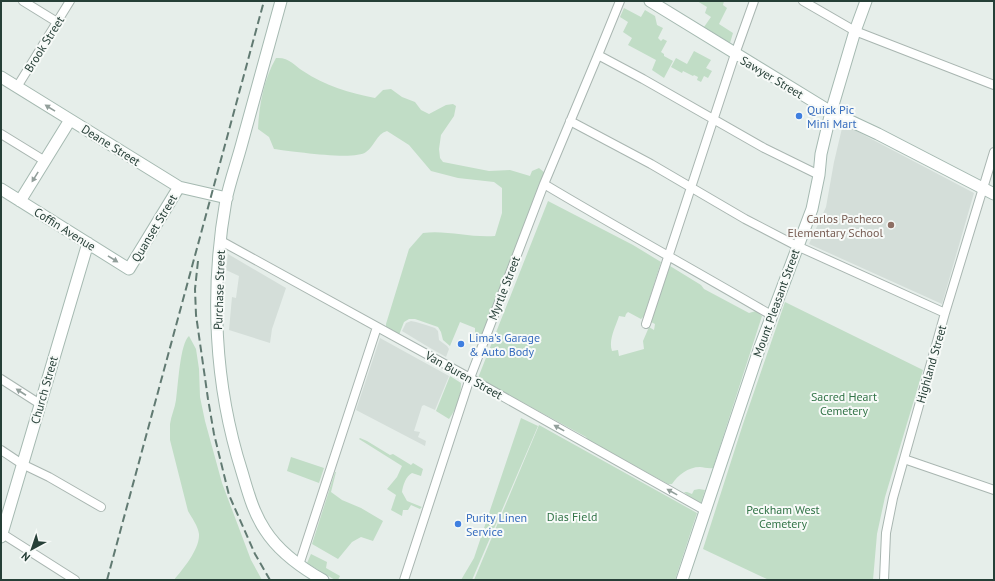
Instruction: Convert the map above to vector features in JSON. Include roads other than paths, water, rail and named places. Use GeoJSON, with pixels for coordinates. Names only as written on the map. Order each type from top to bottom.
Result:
{"type":"FeatureCollection","features":[{"type":"Feature","properties":{"kind":"main road","name":"Purchase Street"},"geometry":{"type":"LineString","coordinates":[[281,1],[227,198],[221,241],[217,292],[218,340],[223,390],[232,438],[252,504],[260,522],[277,546],[299,565],[323,580]]}},
{"type":"Feature","properties":{"kind":"main road","name":"Sawyer Street"},"geometry":{"type":"LineString","coordinates":[[650,1],[831,112],[878,134],[994,194]]}},
{"type":"Feature","properties":{"kind":"main road","name":"Mount Pleasant Street"},"geometry":{"type":"LineString","coordinates":[[682,580],[771,315],[812,209],[819,175],[821,154],[831,112],[855,31],[866,1]]}},
{"type":"Feature","properties":{"kind":"main road","name":"Deane Street"},"geometry":{"type":"LineString","coordinates":[[1,77],[179,187],[227,198]]}},
{"type":"Feature","properties":{"kind":"main road"},"geometry":{"type":"LineString","coordinates":[[20,201],[70,120]]}},
{"type":"Feature","properties":{"kind":"main road","name":"Quanset Street"},"geometry":{"type":"LineString","coordinates":[[129,269],[179,187]]}},
{"type":"Feature","properties":{"kind":"main road","name":"Coffin Avenue"},"geometry":{"type":"LineString","coordinates":[[1,189],[129,269]]}},
{"type":"Feature","properties":{"kind":"main road","name":"Church Street"},"geometry":{"type":"LineString","coordinates":[[1,534],[88,243]]}},
{"type":"Feature","properties":{"kind":"street"},"geometry":{"type":"LineString","coordinates":[[23,1],[57,22]]}},
{"type":"Feature","properties":{"kind":"street","name":"Brook Street"},"geometry":{"type":"LineString","coordinates":[[17,87],[70,1]]}},
{"type":"Feature","properties":{"kind":"street","name":"Myrtle Street"},"geometry":{"type":"LineString","coordinates":[[404,580],[470,378],[544,184],[620,1]]}},
{"type":"Feature","properties":{"kind":"street"},"geometry":{"type":"LineString","coordinates":[[646,324],[690,188],[754,1]]}},
{"type":"Feature","properties":{"kind":"street"},"geometry":{"type":"LineString","coordinates":[[803,1],[855,31],[994,85]]}},
{"type":"Feature","properties":{"kind":"street"},"geometry":{"type":"LineString","coordinates":[[598,55],[764,148],[819,175]]}},
{"type":"Feature","properties":{"kind":"street"},"geometry":{"type":"LineString","coordinates":[[570,121],[651,164],[745,219],[797,246],[945,313]]}},
{"type":"Feature","properties":{"kind":"street"},"geometry":{"type":"LineString","coordinates":[[1,134],[45,161]]}},
{"type":"Feature","properties":{"kind":"street","name":"Highland Street"},"geometry":{"type":"LineString","coordinates":[[884,580],[888,518],[945,313],[994,152]]}},
{"type":"Feature","properties":{"kind":"street"},"geometry":{"type":"LineString","coordinates":[[544,184],[602,219],[771,315]]}},
{"type":"Feature","properties":{"kind":"street","name":"Van Buren Street"},"geometry":{"type":"LineString","coordinates":[[221,241],[377,326],[706,511]]}},
{"type":"Feature","properties":{"kind":"street"},"geometry":{"type":"LineString","coordinates":[[299,565],[377,326]]}},
{"type":"Feature","properties":{"kind":"street"},"geometry":{"type":"LineString","coordinates":[[1,379],[40,404]]}},
{"type":"Feature","properties":{"kind":"street"},"geometry":{"type":"LineString","coordinates":[[1,450],[22,464],[49,477],[101,508]]}},
{"type":"Feature","properties":{"kind":"street"},"geometry":{"type":"LineString","coordinates":[[904,459],[994,490]]}},
{"type":"Feature","properties":{"kind":"street"},"geometry":{"type":"LineString","coordinates":[[1,534],[75,580]]}},
{"type":"Feature","properties":{"kind":"railway"},"geometry":{"type":"LineString","coordinates":[[107,580],[264,1]]}},
{"type":"Feature","properties":{"kind":"railway"},"geometry":{"type":"LineString","coordinates":[[198,261],[195,289],[196,315],[214,434],[229,495],[255,554],[270,580]]}},
{"type":"Feature","properties":{"kind":"place","name":"Quick Pic Mini Mart"},"geometry":{"type":"Point","coordinates":[799,116]}},
{"type":"Feature","properties":{"kind":"place","name":"Carlos Pacheco Elementary School"},"geometry":{"type":"Point","coordinates":[891,225]}},
{"type":"Feature","properties":{"kind":"place","name":"Lima's Garage & Auto Body"},"geometry":{"type":"Point","coordinates":[461,344]}},
{"type":"Feature","properties":{"kind":"place","name":"Purity Linen Service"},"geometry":{"type":"Point","coordinates":[458,524]}},
{"type":"Feature","properties":{"kind":"park label","name":"Sacred Heart Cemetery"},"geometry":{"type":"Point","coordinates":[844,403]}},
{"type":"Feature","properties":{"kind":"park label","name":"Dias Field"},"geometry":{"type":"Point","coordinates":[572,516]}},
{"type":"Feature","properties":{"kind":"park label","name":"Peckham West Cemetery"},"geometry":{"type":"Point","coordinates":[783,516]}}]}
